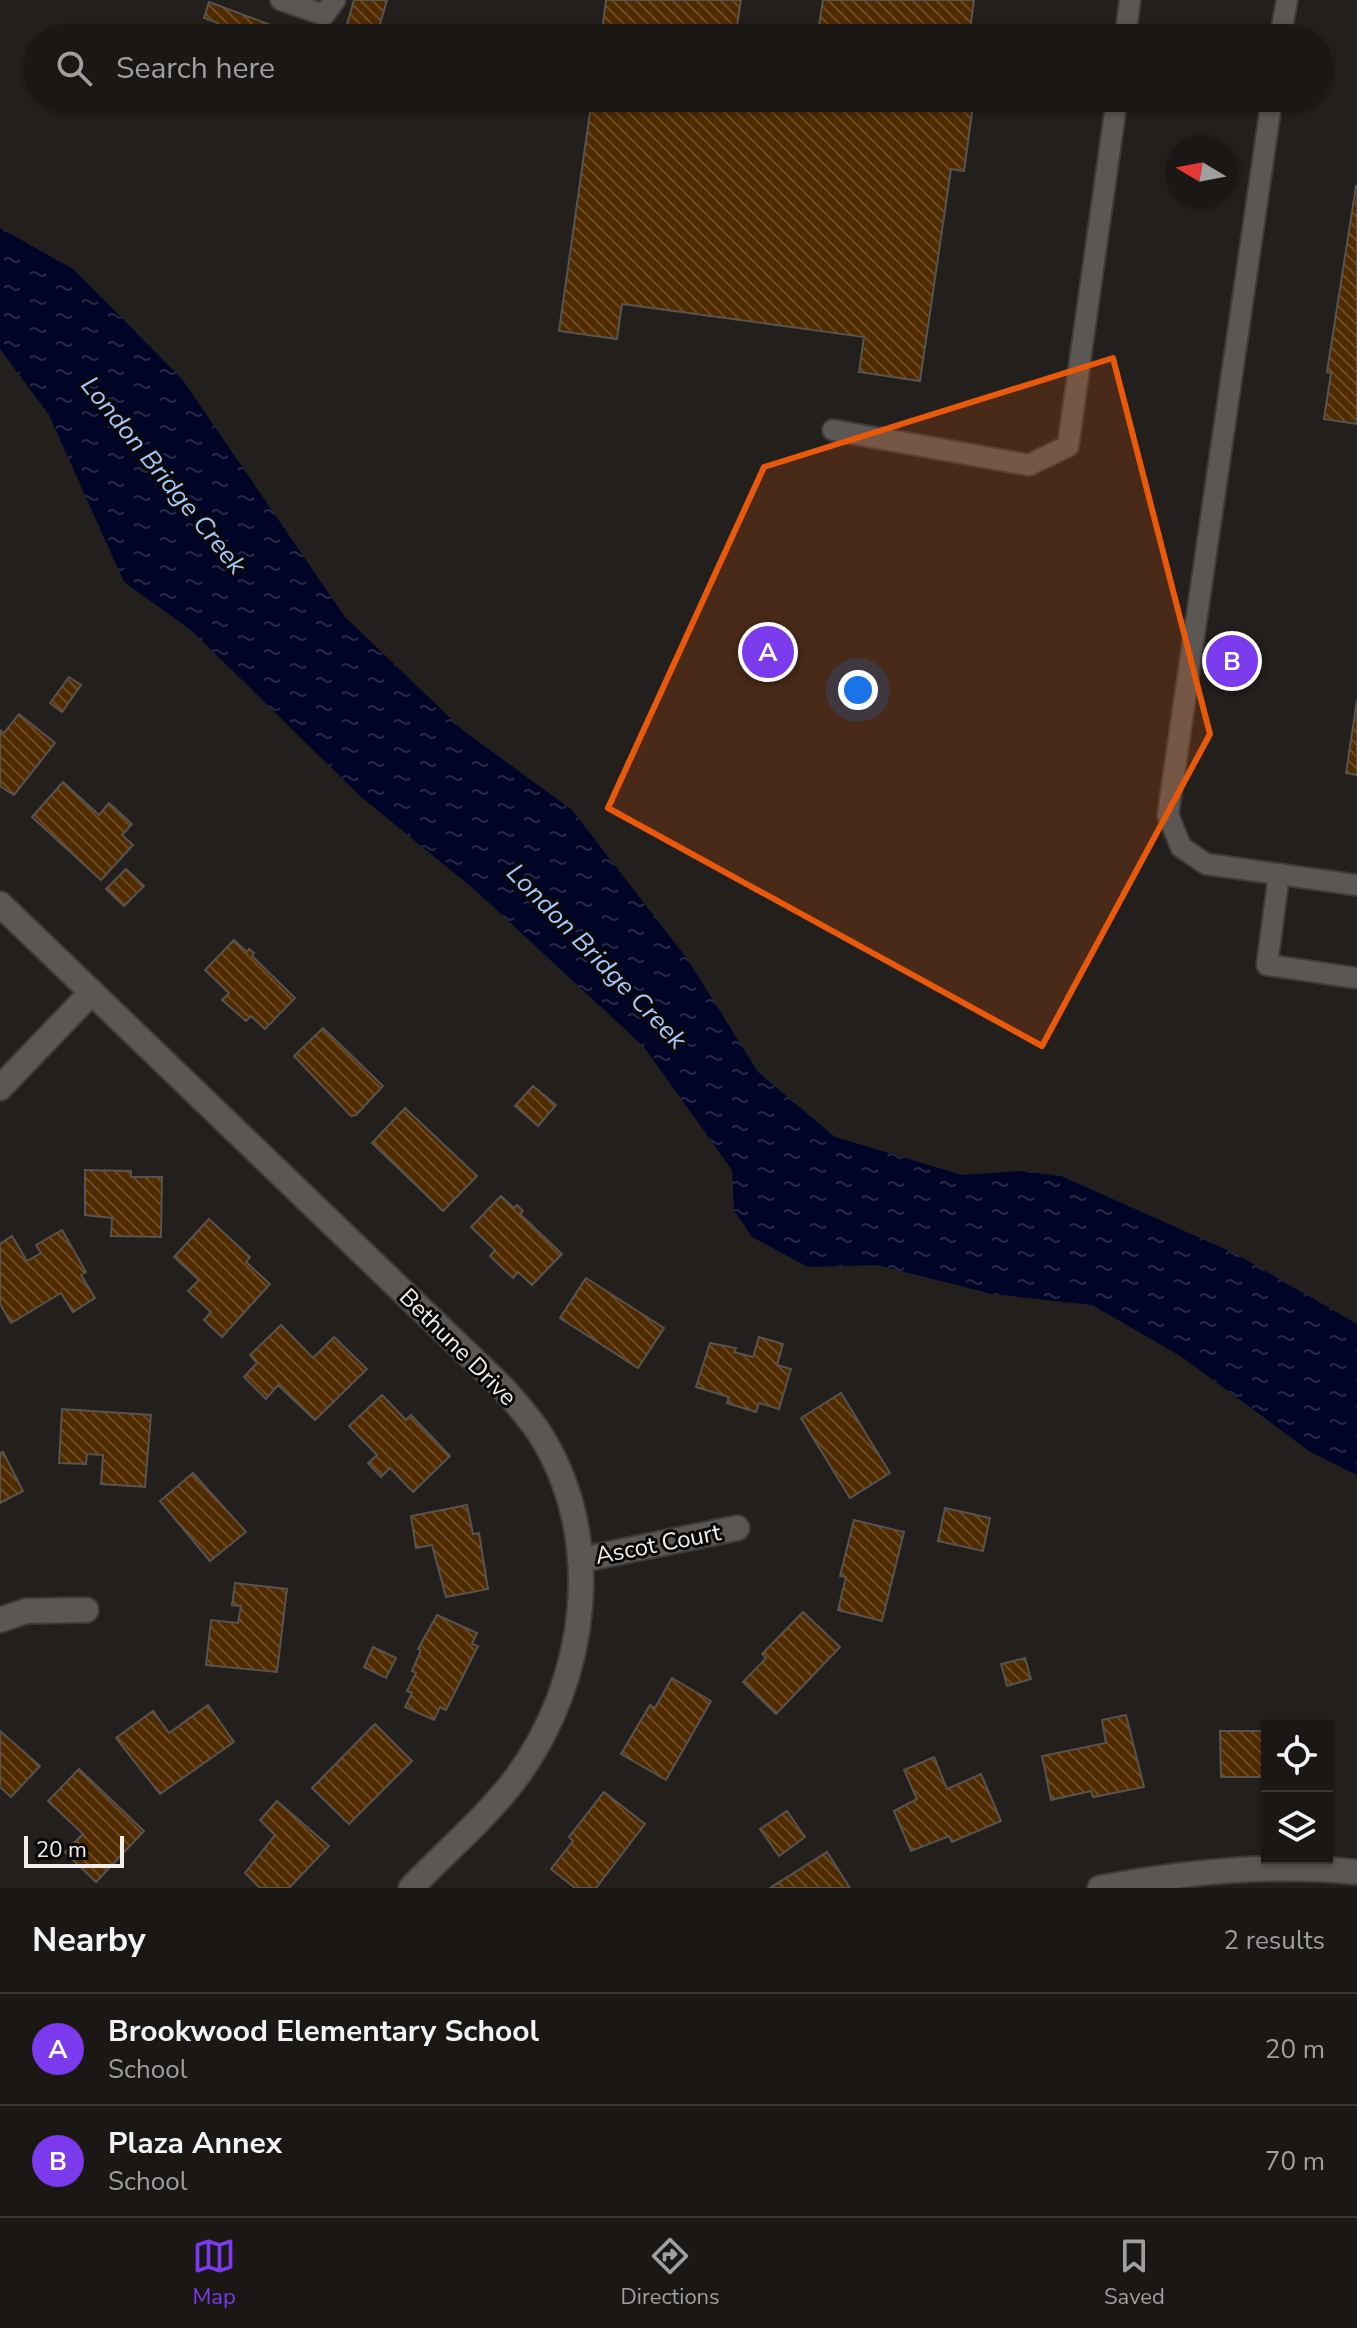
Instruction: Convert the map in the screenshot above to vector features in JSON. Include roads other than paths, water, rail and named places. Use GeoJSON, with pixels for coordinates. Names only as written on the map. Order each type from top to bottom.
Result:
{"type":"FeatureCollection","features":[{"type":"Feature","properties":{"kind":"street","name":"Bethune Drive"},"geometry":{"type":"LineString","coordinates":[[0,904],[503,1388],[538,1431],[559,1472],[573,1515],[580,1560],[575,1647],[563,1695],[542,1739],[514,1780],[411,1888]]}},
{"type":"Feature","properties":{"kind":"street"},"geometry":{"type":"LineString","coordinates":[[0,1088],[92,992]]}},
{"type":"Feature","properties":{"kind":"street","name":"Ascot Court"},"geometry":{"type":"LineString","coordinates":[[580,1560],[737,1528]]}},
{"type":"Feature","properties":{"kind":"street"},"geometry":{"type":"LineString","coordinates":[[0,1620],[26,1611],[86,1610]]}},
{"type":"Feature","properties":{"kind":"street"},"geometry":{"type":"LineString","coordinates":[[1100,1888],[1170,1875],[1248,1868],[1357,1872]]}},
{"type":"Feature","properties":{"kind":"lane"},"geometry":{"type":"LineString","coordinates":[[281,0],[324,15],[335,0]]}},
{"type":"Feature","properties":{"kind":"lane"},"geometry":{"type":"LineString","coordinates":[[1127,24],[1130,0]]}},
{"type":"Feature","properties":{"kind":"lane"},"geometry":{"type":"LineString","coordinates":[[1283,24],[1287,0]]}},
{"type":"Feature","properties":{"kind":"lane"},"geometry":{"type":"LineString","coordinates":[[833,430],[1029,465],[1068,446],[1115,112]]}},
{"type":"Feature","properties":{"kind":"lane"},"geometry":{"type":"LineString","coordinates":[[1270,112],[1168,815],[1181,847],[1206,864],[1357,885]]}},
{"type":"Feature","properties":{"kind":"lane"},"geometry":{"type":"LineString","coordinates":[[1279,874],[1267,965],[1357,978]]}},
{"type":"Feature","properties":{"kind":"water","name":"London Bridge Creek"},"geometry":{"type":"Polygon","coordinates":[[[0,228],[73,269],[182,379],[345,617],[465,732],[572,810],[688,960],[758,1072],[835,1137],[962,1175],[1020,1171],[1061,1176],[1236,1254],[1357,1324],[1357,1475],[1309,1451],[1182,1357],[1092,1305],[992,1294],[877,1265],[808,1267],[752,1237],[734,1210],[732,1170],[644,1047],[475,890],[360,796],[191,630],[124,582],[49,415],[0,349],[0,228]]]}},
{"type":"Feature","properties":{"kind":"place","name":"Brookwood Elementary School"},"geometry":{"type":"Point","coordinates":[768,652]}},
{"type":"Feature","properties":{"kind":"place","name":"Plaza Annex"},"geometry":{"type":"Point","coordinates":[1232,661]}}]}
